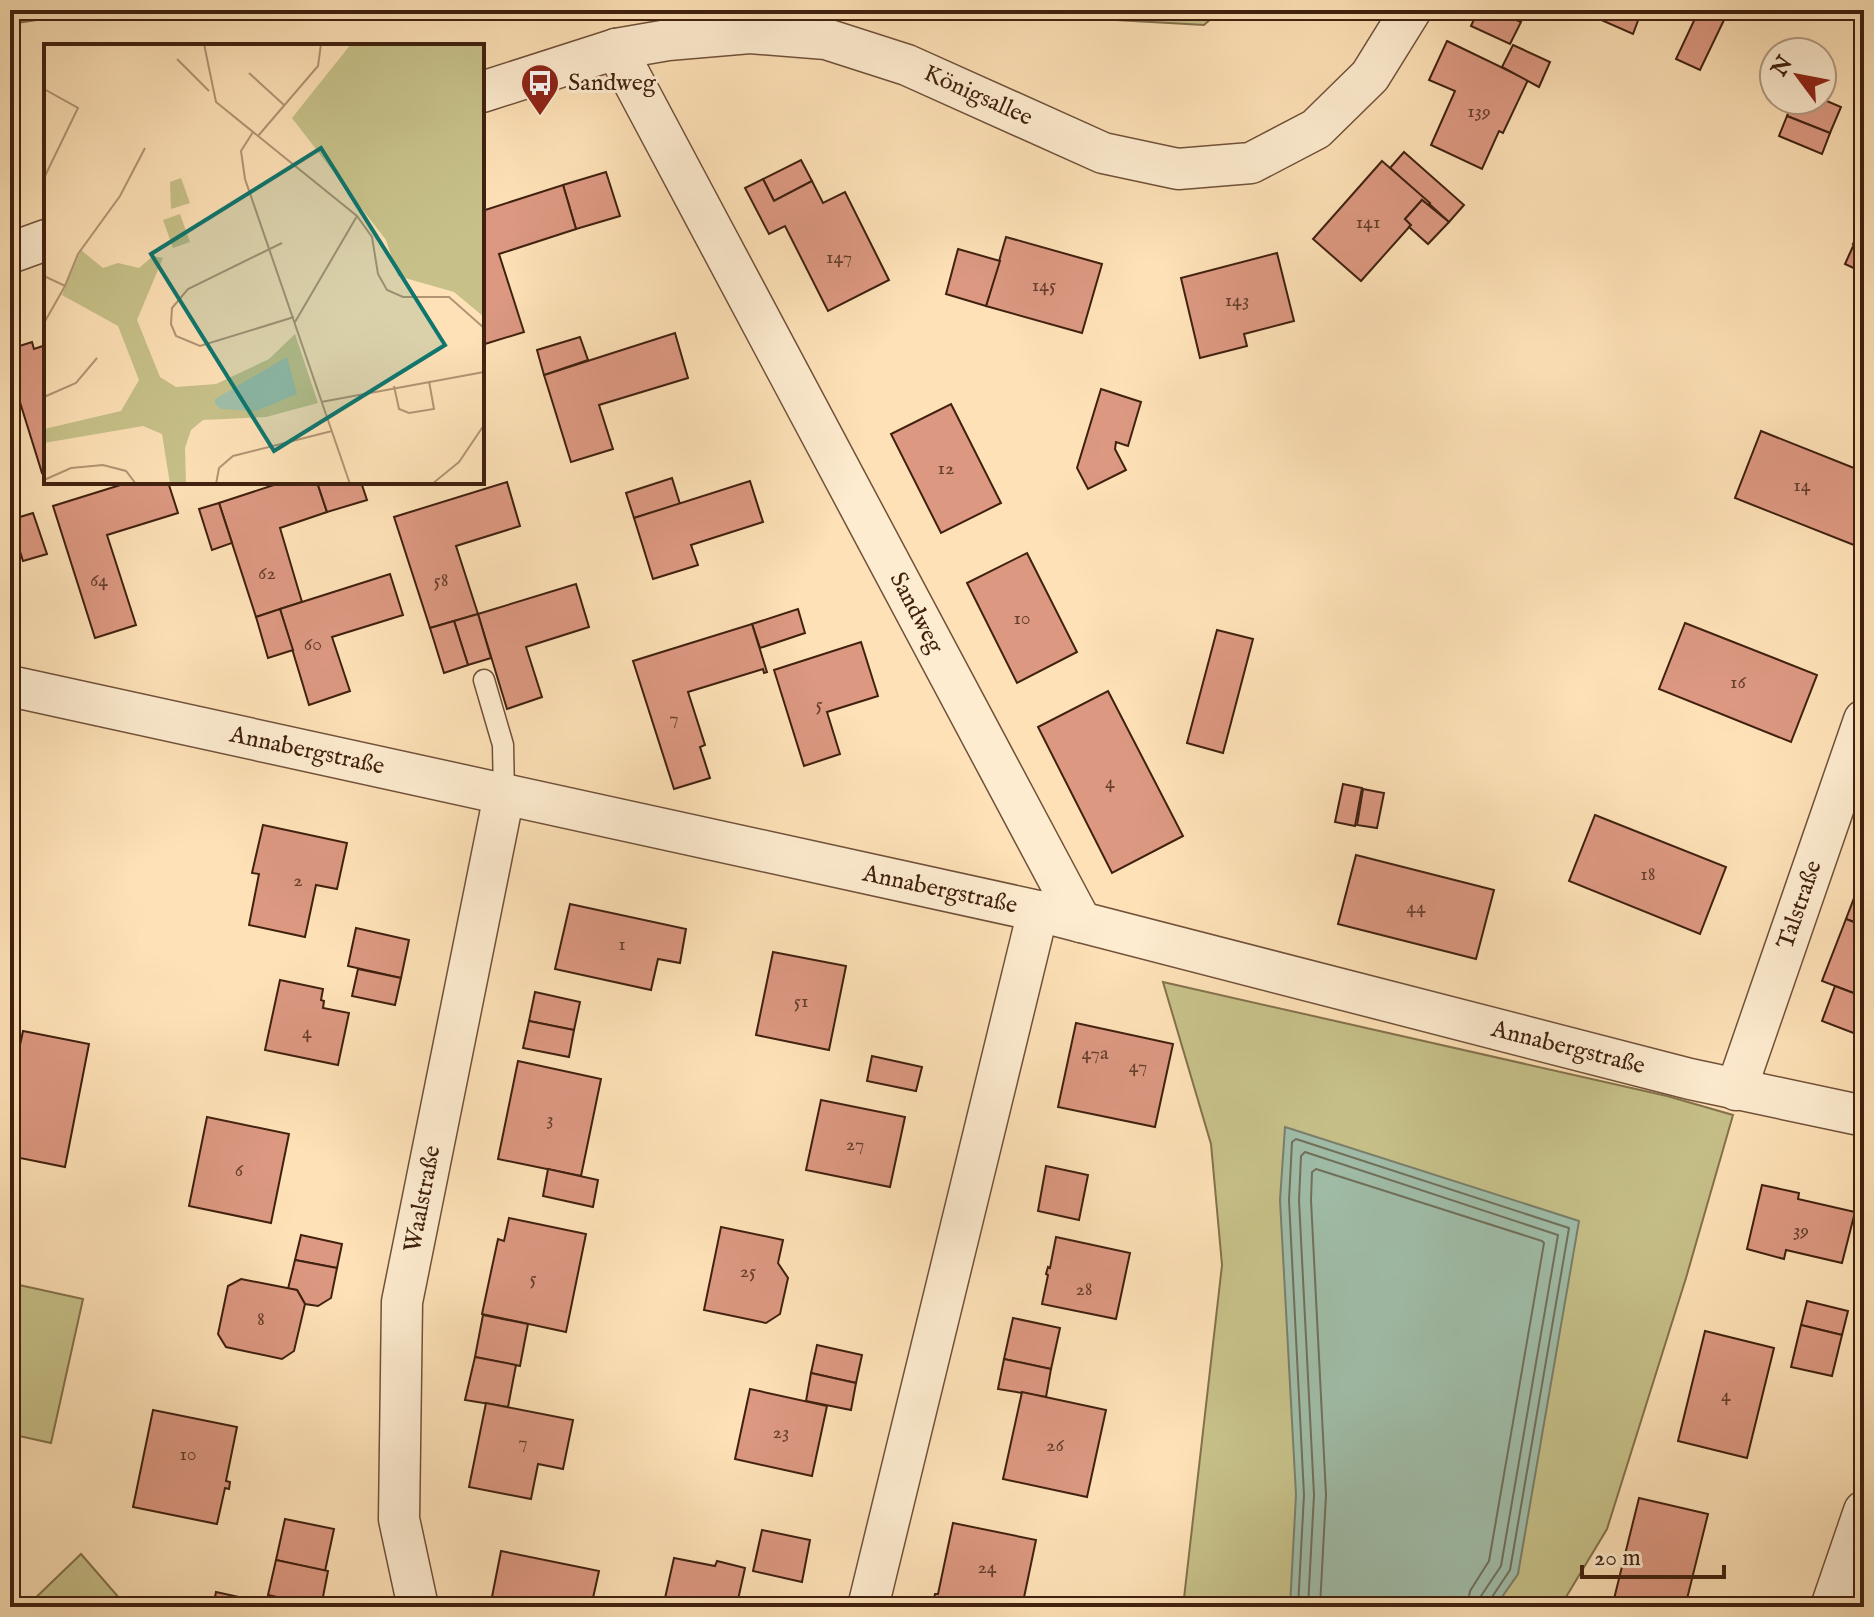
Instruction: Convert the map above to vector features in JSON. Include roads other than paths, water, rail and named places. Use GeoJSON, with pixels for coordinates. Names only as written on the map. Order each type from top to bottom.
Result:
{"type":"FeatureCollection","features":[{"type":"Feature","properties":{"kind":"street","name":"Königsallee"},"geometry":{"type":"LineString","coordinates":[[484,91],[616,49],[668,40],[750,33],[826,39],[907,65],[1103,153],[1178,169],[1251,163],[1316,129],[1370,76],[1411,10]]}},
{"type":"Feature","properties":{"kind":"street","name":"Sandweg"},"geometry":{"type":"LineString","coordinates":[[616,49],[1081,922]]}},
{"type":"Feature","properties":{"kind":"street"},"geometry":{"type":"LineString","coordinates":[[10,253],[44,241]]}},
{"type":"Feature","properties":{"kind":"street","name":"Annabergstraße"},"geometry":{"type":"LineString","coordinates":[[10,686],[1038,911],[1736,1090],[1864,1116]]}},
{"type":"Feature","properties":{"kind":"street","name":"Talstraße"},"geometry":{"type":"LineString","coordinates":[[1736,1090],[1864,720]]}},
{"type":"Feature","properties":{"kind":"street","name":"Waalstraße"},"geometry":{"type":"LineString","coordinates":[[418,1607],[399,1519],[402,1302],[504,795]]}},
{"type":"Feature","properties":{"kind":"street"},"geometry":{"type":"LineString","coordinates":[[868,1607],[1038,911]]}},
{"type":"Feature","properties":{"kind":"street"},"geometry":{"type":"LineString","coordinates":[[1831,1607],[1864,1511]]}},
{"type":"Feature","properties":{"kind":"lane"},"geometry":{"type":"LineString","coordinates":[[484,680],[503,745],[504,795]]}},
{"type":"Feature","properties":{"kind":"water"},"geometry":{"type":"Polygon","coordinates":[[[1285,1127],[1579,1221],[1518,1574],[1495,1607],[1290,1607],[1296,1495],[1280,1200],[1285,1127]]]}},
{"type":"Feature","properties":{"kind":"place","name":"Sandweg"},"geometry":{"type":"Point","coordinates":[540,117]}}]}
